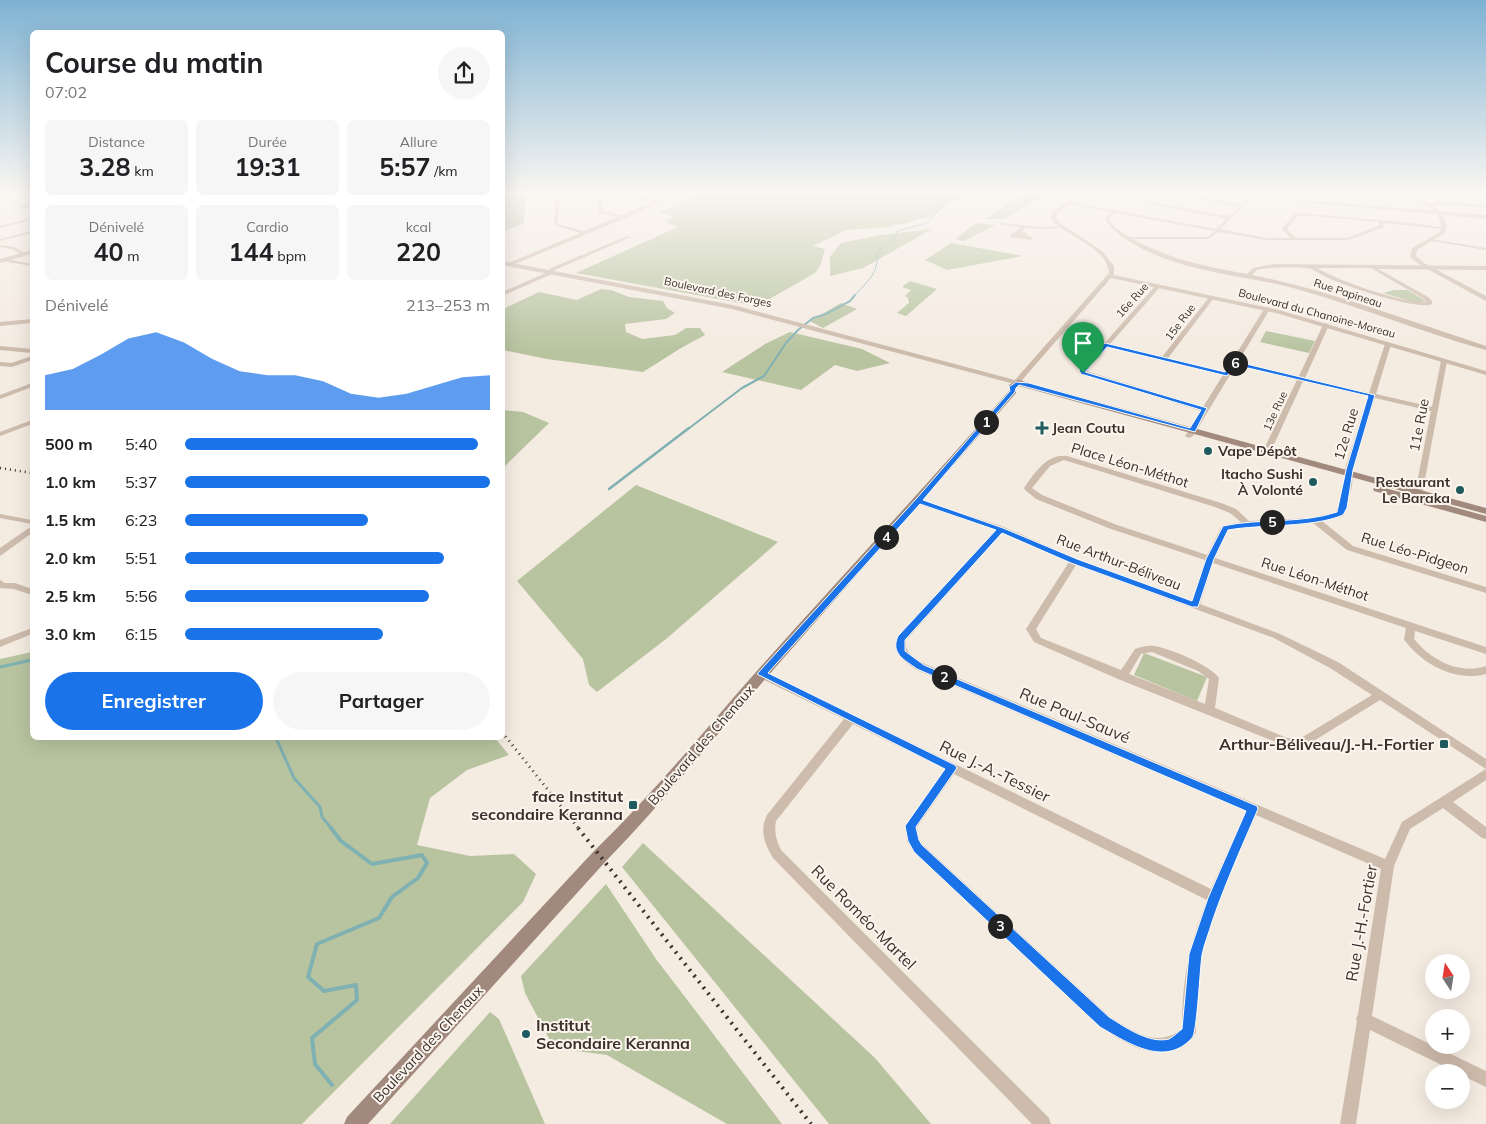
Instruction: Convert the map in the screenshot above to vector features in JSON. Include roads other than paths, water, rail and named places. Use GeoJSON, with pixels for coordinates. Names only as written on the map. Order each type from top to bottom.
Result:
{"type":"FeatureCollection","features":[{"type":"Feature","properties":{"kind":"main road","name":"Boulevard des Forges"},"geometry":{"type":"LineString","coordinates":[[1015,385],[1348,477],[1486,511]]}},
{"type":"Feature","properties":{"kind":"main road","name":"Boulevard des Chenaux"},"geometry":{"type":"LineString","coordinates":[[354,1124],[638,817],[762,674],[918,501],[1013,391],[1015,385]]}},
{"type":"Feature","properties":{"kind":"main road","name":"Boulevard des Forges"},"geometry":{"type":"LineString","coordinates":[[1190,433],[1267,451],[1486,519]]}},
{"type":"Feature","properties":{"kind":"street"},"geometry":{"type":"LineString","coordinates":[[505,264],[553,245]]}},
{"type":"Feature","properties":{"kind":"street"},"geometry":{"type":"LineString","coordinates":[[505,293],[609,245]]}},
{"type":"Feature","properties":{"kind":"street"},"geometry":{"type":"LineString","coordinates":[[1089,245],[1108,259],[1113,267],[1111,276]]}},
{"type":"Feature","properties":{"kind":"street","name":"Rue Papineau"},"geometry":{"type":"LineString","coordinates":[[1141,245],[1169,258],[1289,285],[1486,348]]}},
{"type":"Feature","properties":{"kind":"street"},"geometry":{"type":"LineString","coordinates":[[1421,245],[1412,252],[1415,259],[1426,267],[1486,299]]}},
{"type":"Feature","properties":{"kind":"street"},"geometry":{"type":"LineString","coordinates":[[1465,245],[1486,249]]}},
{"type":"Feature","properties":{"kind":"street"},"geometry":{"type":"LineString","coordinates":[[0,246],[12,248],[24,254]]}},
{"type":"Feature","properties":{"kind":"street"},"geometry":{"type":"LineString","coordinates":[[2,260],[30,252]]}},
{"type":"Feature","properties":{"kind":"street"},"geometry":{"type":"LineString","coordinates":[[2,260],[30,265]]}},
{"type":"Feature","properties":{"kind":"street","name":"Boulevard des Forges"},"geometry":{"type":"LineString","coordinates":[[505,264],[729,306],[1015,385]]}},
{"type":"Feature","properties":{"kind":"street"},"geometry":{"type":"LineString","coordinates":[[1312,266],[1326,276],[1340,281],[1415,304],[1429,304],[1429,301],[1423,297],[1372,267]]}},
{"type":"Feature","properties":{"kind":"street"},"geometry":{"type":"LineString","coordinates":[[1248,276],[1252,271],[1262,267],[1486,268]]}},
{"type":"Feature","properties":{"kind":"street","name":"Boulevard du Chanoine-Moreau"},"geometry":{"type":"LineString","coordinates":[[1111,276],[1267,309],[1486,373]]}},
{"type":"Feature","properties":{"kind":"street","name":"Boulevard des Chenaux"},"geometry":{"type":"LineString","coordinates":[[1015,385],[1111,276]]}},
{"type":"Feature","properties":{"kind":"street","name":"16e Rue"},"geometry":{"type":"LineString","coordinates":[[1158,286],[1082,372],[1205,410]]}},
{"type":"Feature","properties":{"kind":"street","name":"15e Rue"},"geometry":{"type":"LineString","coordinates":[[1164,359],[1212,297]]}},
{"type":"Feature","properties":{"kind":"street"},"geometry":{"type":"LineString","coordinates":[[1190,433],[1267,309]]}},
{"type":"Feature","properties":{"kind":"street"},"geometry":{"type":"LineString","coordinates":[[0,324],[30,321]]}},
{"type":"Feature","properties":{"kind":"street","name":"13e Rue"},"geometry":{"type":"LineString","coordinates":[[1267,451],[1326,326]]}},
{"type":"Feature","properties":{"kind":"street","name":"12e Rue"},"geometry":{"type":"LineString","coordinates":[[1195,605],[1210,559],[1225,528],[1248,524],[1314,519],[1340,514],[1343,508],[1348,477],[1388,344]]}},
{"type":"Feature","properties":{"kind":"street"},"geometry":{"type":"LineString","coordinates":[[1105,345],[1227,374]]}},
{"type":"Feature","properties":{"kind":"street"},"geometry":{"type":"LineString","coordinates":[[0,348],[30,350]]}},
{"type":"Feature","properties":{"kind":"street"},"geometry":{"type":"LineString","coordinates":[[0,364],[12,365],[30,359]]}},
{"type":"Feature","properties":{"kind":"street","name":"11e Rue"},"geometry":{"type":"LineString","coordinates":[[1419,493],[1444,361]]}},
{"type":"Feature","properties":{"kind":"street"},"geometry":{"type":"LineString","coordinates":[[1234,363],[1435,410]]}},
{"type":"Feature","properties":{"kind":"street"},"geometry":{"type":"LineString","coordinates":[[0,397],[30,386]]}},
{"type":"Feature","properties":{"kind":"street"},"geometry":{"type":"LineString","coordinates":[[0,434],[30,423]]}},
{"type":"Feature","properties":{"kind":"street","name":"Place Léon-Méthot"},"geometry":{"type":"LineString","coordinates":[[1210,559],[1114,527],[1039,496],[1028,488],[1048,462],[1055,458],[1064,458],[1218,505],[1233,511],[1248,524]]}},
{"type":"Feature","properties":{"kind":"street","name":"Rue Arthur-Béliveau"},"geometry":{"type":"LineString","coordinates":[[918,501],[1001,529],[1074,561],[1277,636],[1334,665],[1486,765]]}},
{"type":"Feature","properties":{"kind":"street"},"geometry":{"type":"LineString","coordinates":[[0,516],[30,522]]}},
{"type":"Feature","properties":{"kind":"street","name":"Rue Léo-Pidgeon"},"geometry":{"type":"LineString","coordinates":[[1314,519],[1350,548],[1486,590]]}},
{"type":"Feature","properties":{"kind":"street","name":"Rue Paul-Sauvé"},"geometry":{"type":"LineString","coordinates":[[1001,529],[901,639],[899,646],[901,652],[921,667],[1388,866]]}},
{"type":"Feature","properties":{"kind":"street"},"geometry":{"type":"LineString","coordinates":[[0,553],[30,531]]}},
{"type":"Feature","properties":{"kind":"street","name":"Rue Léon-Méthot"},"geometry":{"type":"LineString","coordinates":[[1210,559],[1486,651]]}},
{"type":"Feature","properties":{"kind":"street"},"geometry":{"type":"LineString","coordinates":[[1074,561],[1031,629],[1037,640],[1286,742],[1302,742],[1380,695]]}},
{"type":"Feature","properties":{"kind":"street"},"geometry":{"type":"LineString","coordinates":[[0,583],[3,586],[15,586],[30,591]]}},
{"type":"Feature","properties":{"kind":"street"},"geometry":{"type":"LineString","coordinates":[[1411,626],[1409,640],[1417,651],[1435,664],[1454,671],[1482,672],[1486,670]]}},
{"type":"Feature","properties":{"kind":"street"},"geometry":{"type":"LineString","coordinates":[[0,644],[30,632]]}},
{"type":"Feature","properties":{"kind":"street"},"geometry":{"type":"LineString","coordinates":[[1122,676],[1138,651],[1152,648],[1202,668],[1214,678],[1209,711]]}},
{"type":"Feature","properties":{"kind":"street","name":"Rue J.-A.-Tessier"},"geometry":{"type":"LineString","coordinates":[[762,674],[1214,898]]}},
{"type":"Feature","properties":{"kind":"street","name":"Rue Roméo-Martel"},"geometry":{"type":"LineString","coordinates":[[851,718],[771,819],[768,828],[772,846],[777,854],[1042,1124]]}},
{"type":"Feature","properties":{"kind":"street"},"geometry":{"type":"LineString","coordinates":[[952,768],[911,826],[913,841],[918,848],[1104,1022],[1136,1040],[1158,1046],[1172,1045],[1189,1032],[1189,1014],[1196,954],[1214,898],[1253,809]]}},
{"type":"Feature","properties":{"kind":"street","name":"Rue J.-H.-Fortier"},"geometry":{"type":"LineString","coordinates":[[1348,1124],[1388,866],[1406,826],[1486,774]]}},
{"type":"Feature","properties":{"kind":"street"},"geometry":{"type":"LineString","coordinates":[[1444,802],[1486,834]]}},
{"type":"Feature","properties":{"kind":"street"},"geometry":{"type":"LineString","coordinates":[[1363,1019],[1486,1079]]}},
{"type":"Feature","properties":{"kind":"waterway"},"geometry":{"type":"LineString","coordinates":[[854,296],[872,276],[876,266],[877,252],[885,245]]}},
{"type":"Feature","properties":{"kind":"waterway"},"geometry":{"type":"LineString","coordinates":[[688,429],[742,388],[764,376],[786,343],[798,330],[813,318],[826,314],[850,301],[855,295]]}},
{"type":"Feature","properties":{"kind":"waterway"},"geometry":{"type":"LineString","coordinates":[[609,489],[689,428]]}},
{"type":"Feature","properties":{"kind":"waterway"},"geometry":{"type":"LineString","coordinates":[[0,667],[30,660]]}},
{"type":"Feature","properties":{"kind":"waterway"},"geometry":{"type":"LineString","coordinates":[[277,740],[294,778],[320,807],[322,817],[332,829]]}},
{"type":"Feature","properties":{"kind":"waterway"},"geometry":{"type":"LineString","coordinates":[[331,828],[341,841],[372,864],[422,855],[427,863],[418,878],[392,897],[379,918],[317,944],[308,977],[324,991],[356,985],[357,1000],[312,1038],[315,1064],[332,1085]]}},
{"type":"Feature","properties":{"kind":"railway"},"geometry":{"type":"LineString","coordinates":[[0,468],[30,473]]}},
{"type":"Feature","properties":{"kind":"railway"},"geometry":{"type":"LineString","coordinates":[[505,736],[579,829]]}},
{"type":"Feature","properties":{"kind":"railway"},"geometry":{"type":"LineString","coordinates":[[578,828],[811,1124]]}},
{"type":"Feature","properties":{"kind":"place","name":"Jean Coutu"},"geometry":{"type":"Point","coordinates":[1042,428]}},
{"type":"Feature","properties":{"kind":"place","name":"Vape Dépôt"},"geometry":{"type":"Point","coordinates":[1208,451]}},
{"type":"Feature","properties":{"kind":"place","name":"Itacho Sushi À Volonté"},"geometry":{"type":"Point","coordinates":[1313,482]}},
{"type":"Feature","properties":{"kind":"place","name":"Restaurant Le Baraka"},"geometry":{"type":"Point","coordinates":[1460,490]}},
{"type":"Feature","properties":{"kind":"place","name":"Arthur-Béliveau/J.-H.-Fortier"},"geometry":{"type":"Point","coordinates":[1444,744]}},
{"type":"Feature","properties":{"kind":"place","name":"face Institut secondaire Keranna"},"geometry":{"type":"Point","coordinates":[633,805]}},
{"type":"Feature","properties":{"kind":"place","name":"Institut Secondaire Keranna"},"geometry":{"type":"Point","coordinates":[526,1034]}}]}
